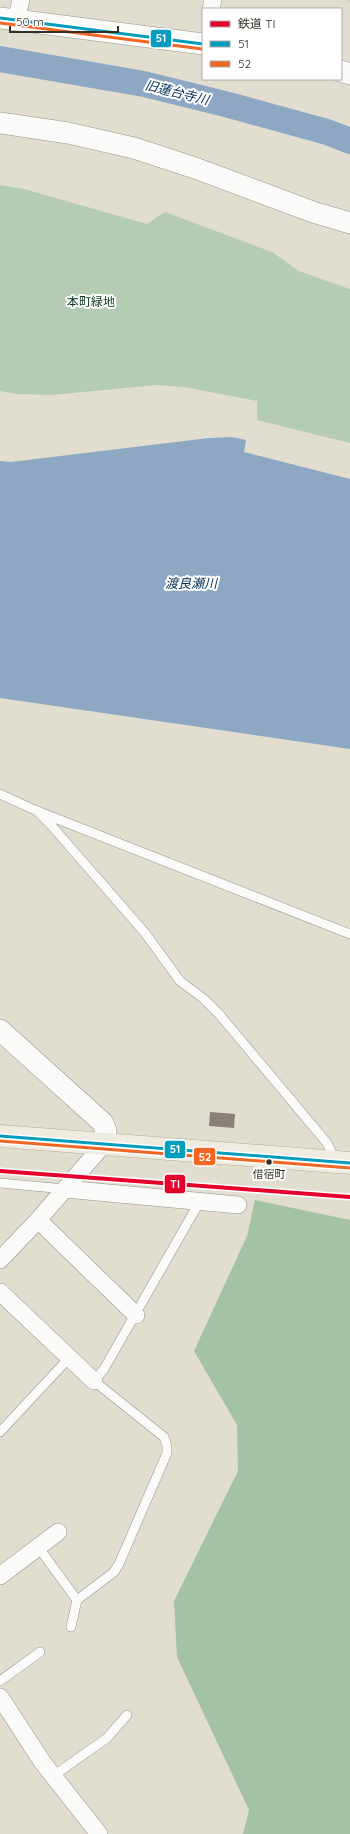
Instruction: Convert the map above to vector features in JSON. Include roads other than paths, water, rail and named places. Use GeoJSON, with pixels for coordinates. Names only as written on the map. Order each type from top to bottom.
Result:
{"type":"FeatureCollection","features":[{"type":"Feature","properties":{"kind":"main road"},"geometry":{"type":"LineString","coordinates":[[0,1136],[343,1163]]}},
{"type":"Feature","properties":{"kind":"street"},"geometry":{"type":"LineString","coordinates":[[21,0],[8,19],[202,44]]}},
{"type":"Feature","properties":{"kind":"street"},"geometry":{"type":"LineString","coordinates":[[0,123],[68,133],[134,148],[195,168],[313,212],[350,223]]}},
{"type":"Feature","properties":{"kind":"street"},"geometry":{"type":"LineString","coordinates":[[0,1031],[103,1123],[106,1131],[104,1144],[38,1220],[0,1260]]}},
{"type":"Feature","properties":{"kind":"street"},"geometry":{"type":"LineString","coordinates":[[65,1189],[238,1205]]}},
{"type":"Feature","properties":{"kind":"street"},"geometry":{"type":"LineString","coordinates":[[38,1220],[136,1315]]}},
{"type":"Feature","properties":{"kind":"street"},"geometry":{"type":"LineString","coordinates":[[0,1292],[94,1381]]}},
{"type":"Feature","properties":{"kind":"street"},"geometry":{"type":"LineString","coordinates":[[0,1576],[39,1548],[58,1532]]}},
{"type":"Feature","properties":{"kind":"street"},"geometry":{"type":"LineString","coordinates":[[0,1696],[53,1776],[99,1834]]}},
{"type":"Feature","properties":{"kind":"lane"},"geometry":{"type":"LineString","coordinates":[[0,794],[37,811],[350,934]]}},
{"type":"Feature","properties":{"kind":"lane"},"geometry":{"type":"LineString","coordinates":[[37,811],[145,933],[180,981],[204,999],[232,1028],[343,1163]]}},
{"type":"Feature","properties":{"kind":"lane"},"geometry":{"type":"LineString","coordinates":[[0,1184],[65,1189]]}},
{"type":"Feature","properties":{"kind":"lane"},"geometry":{"type":"LineString","coordinates":[[71,1627],[77,1600],[114,1572],[119,1564],[167,1453],[167,1446],[164,1437],[94,1381],[104,1370],[200,1201]]}},
{"type":"Feature","properties":{"kind":"lane"},"geometry":{"type":"LineString","coordinates":[[0,1432],[69,1358]]}},
{"type":"Feature","properties":{"kind":"lane"},"geometry":{"type":"LineString","coordinates":[[39,1548],[77,1600]]}},
{"type":"Feature","properties":{"kind":"lane"},"geometry":{"type":"LineString","coordinates":[[0,1681],[40,1652]]}},
{"type":"Feature","properties":{"kind":"lane"},"geometry":{"type":"LineString","coordinates":[[53,1776],[107,1738],[127,1714]]}},
{"type":"Feature","properties":{"kind":"water","name":"渡良瀬川"},"geometry":{"type":"Polygon","coordinates":[[[232,437],[246,440],[244,452],[350,479],[350,749],[0,698],[0,461],[11,462],[209,438],[232,437]]]}},
{"type":"Feature","properties":{"kind":"waterway","name":"旧蓮台寺川"},"geometry":{"type":"LineString","coordinates":[[0,59],[144,84],[229,105],[327,132],[350,141]]}},
{"type":"Feature","properties":{"kind":"rail line","name":"TI"},"geometry":{"type":"LineString","coordinates":[[0,1171],[350,1197]]}},
{"type":"Feature","properties":{"kind":"place","name":"借宿町"},"geometry":{"type":"Point","coordinates":[269,1162]}},
{"type":"Feature","properties":{"kind":"park label","name":"本町緑地"},"geometry":{"type":"Point","coordinates":[91,301]}}]}
